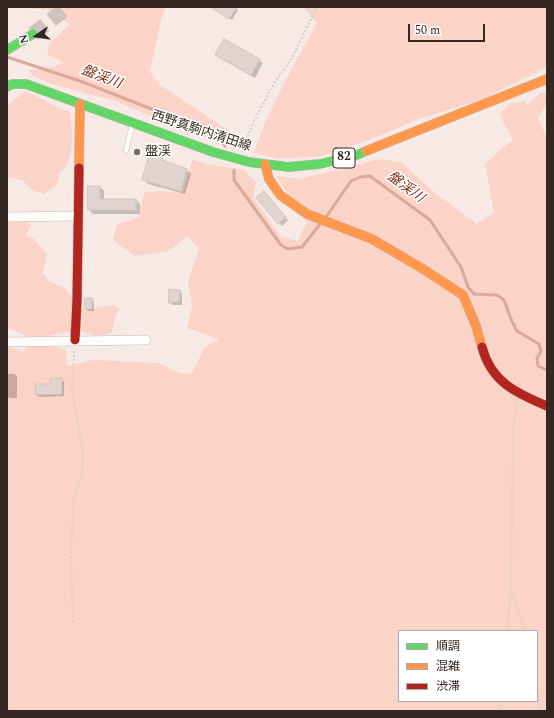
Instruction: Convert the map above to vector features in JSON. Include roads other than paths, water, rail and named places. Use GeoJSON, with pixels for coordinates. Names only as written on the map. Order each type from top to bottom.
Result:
{"type":"FeatureCollection","features":[{"type":"Feature","properties":{"kind":"street"},"geometry":{"type":"LineString","coordinates":[[9,49],[33,34]]}},
{"type":"Feature","properties":{"kind":"street","name":"西野真駒内清田線"},"geometry":{"type":"LineString","coordinates":[[7,87],[12,84],[26,84],[213,152],[238,159],[265,164],[295,166],[320,164],[357,155],[547,79]]}},
{"type":"Feature","properties":{"kind":"street"},"geometry":{"type":"LineString","coordinates":[[75,340],[80,104]]}},
{"type":"Feature","properties":{"kind":"street"},"geometry":{"type":"LineString","coordinates":[[265,164],[269,179],[280,196],[307,214],[372,240],[423,269],[463,295],[476,326],[484,356],[504,384],[523,396],[547,406]]}},
{"type":"Feature","properties":{"kind":"street"},"geometry":{"type":"LineString","coordinates":[[7,217],[78,216]]}},
{"type":"Feature","properties":{"kind":"street"},"geometry":{"type":"LineString","coordinates":[[7,342],[146,340]]}},
{"type":"Feature","properties":{"kind":"lane"},"geometry":{"type":"LineString","coordinates":[[126,151],[132,123]]}},
{"type":"Feature","properties":{"kind":"waterway","name":"盤渓川"},"geometry":{"type":"LineString","coordinates":[[7,57],[80,81],[185,122],[205,126],[209,128],[225,146]]}},
{"type":"Feature","properties":{"kind":"waterway","name":"盤渓川"},"geometry":{"type":"LineString","coordinates":[[234,170],[234,180],[281,245],[288,249],[302,247],[321,223]]}},
{"type":"Feature","properties":{"kind":"waterway","name":"盤渓川"},"geometry":{"type":"LineString","coordinates":[[326,217],[351,181],[360,177],[370,176],[430,220],[461,267],[468,287],[474,294],[497,295],[504,300],[517,331],[539,344],[541,351],[537,358],[538,366],[547,370]]}},
{"type":"Feature","properties":{"kind":"tunnel"},"geometry":{"type":"LineString","coordinates":[[33,34],[68,7]]}},
{"type":"Feature","properties":{"kind":"place","name":"盤渓"},"geometry":{"type":"Point","coordinates":[137,152]}}]}
